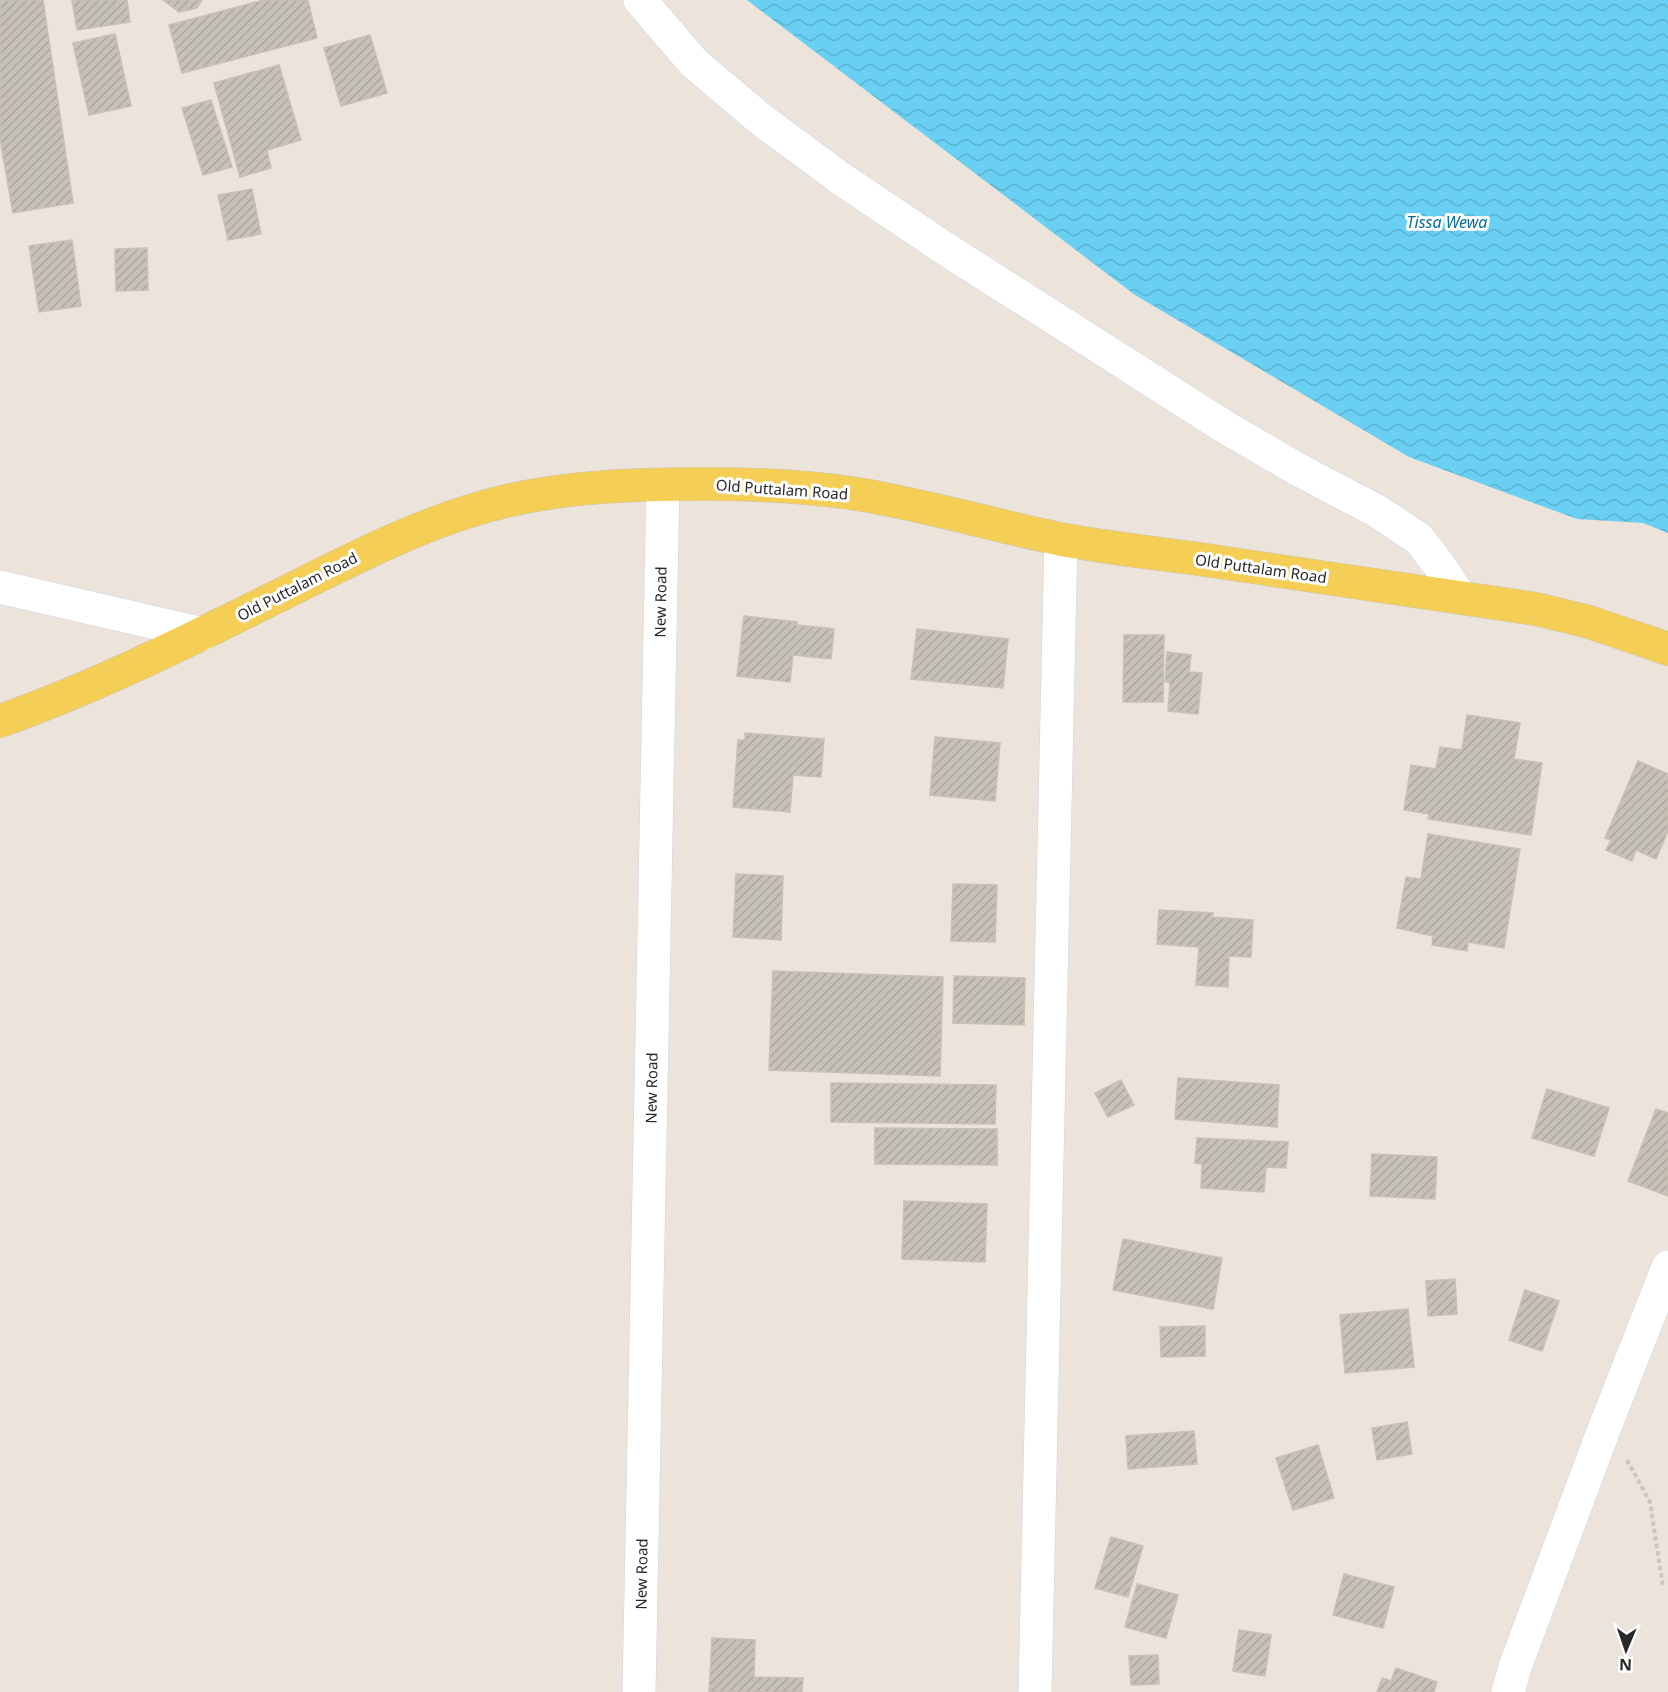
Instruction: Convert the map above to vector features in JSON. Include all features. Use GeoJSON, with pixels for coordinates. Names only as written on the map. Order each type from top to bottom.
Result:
{"type":"FeatureCollection","features":[{"type":"Feature","properties":{"kind":"main road","name":"Old Puttalam Road"},"geometry":{"type":"LineString","coordinates":[[0,721],[118,675],[365,552],[417,529],[507,501],[548,493],[663,484],[796,487],[856,494],[938,510],[1061,539],[1536,609],[1578,619],[1668,649]]}},
{"type":"Feature","properties":{"kind":"street"},"geometry":{"type":"LineString","coordinates":[[640,0],[694,63],[759,118],[840,178],[971,265],[1225,427],[1299,470],[1377,511],[1419,538],[1460,597]]}},
{"type":"Feature","properties":{"kind":"street","name":"New Road"},"geometry":{"type":"LineString","coordinates":[[639,1692],[663,484]]}},
{"type":"Feature","properties":{"kind":"street"},"geometry":{"type":"LineString","coordinates":[[1035,1692],[1061,539]]}},
{"type":"Feature","properties":{"kind":"street"},"geometry":{"type":"LineString","coordinates":[[0,587],[203,634]]}},
{"type":"Feature","properties":{"kind":"street"},"geometry":{"type":"LineString","coordinates":[[1508,1692],[1515,1667],[1603,1432],[1655,1337],[1668,1267]]}},
{"type":"Feature","properties":{"kind":"path"},"geometry":{"type":"LineString","coordinates":[[1603,1432],[1622,1452],[1650,1502],[1663,1587]]}},
{"type":"Feature","properties":{"kind":"water","name":"Tissa Wewa"},"geometry":{"type":"Polygon","coordinates":[[[747,0],[1668,0],[1668,533],[1643,523],[1577,519],[1409,457],[1135,295],[747,0]]]}},
{"type":"Feature","properties":{"kind":"building"},"geometry":{"type":"Polygon","coordinates":[[[0,0],[43,0],[73,203],[13,213],[0,139],[0,0]]]}},
{"type":"Feature","properties":{"kind":"building"},"geometry":{"type":"Polygon","coordinates":[[[72,0],[127,0],[130,22],[77,30],[72,0]]]}},
{"type":"Feature","properties":{"kind":"building"},"geometry":{"type":"Polygon","coordinates":[[[163,0],[202,0],[197,8],[179,12],[163,0]]]}},
{"type":"Feature","properties":{"kind":"building"},"geometry":{"type":"Polygon","coordinates":[[[264,0],[308,0],[317,38],[182,73],[169,25],[264,0]]]}},
{"type":"Feature","properties":{"kind":"building"},"geometry":{"type":"Polygon","coordinates":[[[115,34],[131,106],[89,115],[73,43],[115,34]]]}},
{"type":"Feature","properties":{"kind":"building"},"geometry":{"type":"Polygon","coordinates":[[[370,35],[387,93],[341,106],[324,48],[370,35]]]}},
{"type":"Feature","properties":{"kind":"building"},"geometry":{"type":"Polygon","coordinates":[[[279,65],[301,140],[267,150],[271,168],[240,177],[214,83],[279,65]]]}},
{"type":"Feature","properties":{"kind":"building"},"geometry":{"type":"Polygon","coordinates":[[[211,100],[232,167],[203,175],[182,108],[211,100]]]}},
{"type":"Feature","properties":{"kind":"building"},"geometry":{"type":"Polygon","coordinates":[[[252,189],[261,234],[228,240],[218,195],[252,189]]]}},
{"type":"Feature","properties":{"kind":"building"},"geometry":{"type":"Polygon","coordinates":[[[72,240],[81,306],[39,312],[29,246],[72,240]]]}},
{"type":"Feature","properties":{"kind":"building"},"geometry":{"type":"Polygon","coordinates":[[[147,248],[148,290],[116,291],[115,249],[147,248]]]}},
{"type":"Feature","properties":{"kind":"building"},"geometry":{"type":"Polygon","coordinates":[[[744,616],[834,629],[831,659],[793,655],[790,682],[737,676],[744,616]]]}},
{"type":"Feature","properties":{"kind":"building"},"geometry":{"type":"Polygon","coordinates":[[[917,629],[1008,639],[1003,688],[911,679],[917,629]]]}},
{"type":"Feature","properties":{"kind":"building"},"geometry":{"type":"Polygon","coordinates":[[[1124,635],[1164,635],[1163,702],[1123,702],[1124,635]]]}},
{"type":"Feature","properties":{"kind":"building"},"geometry":{"type":"Polygon","coordinates":[[[1167,652],[1191,655],[1189,672],[1202,673],[1198,714],[1168,711],[1170,682],[1165,682],[1167,652]]]}},
{"type":"Feature","properties":{"kind":"building"},"geometry":{"type":"Polygon","coordinates":[[[1467,715],[1520,723],[1514,759],[1542,763],[1531,835],[1428,819],[1429,814],[1404,810],[1411,765],[1436,769],[1440,747],[1462,750],[1467,715]]]}},
{"type":"Feature","properties":{"kind":"building"},"geometry":{"type":"Polygon","coordinates":[[[745,733],[824,739],[821,777],[793,775],[790,812],[733,807],[738,740],[745,740],[745,733]]]}},
{"type":"Feature","properties":{"kind":"building"},"geometry":{"type":"Polygon","coordinates":[[[935,737],[1000,743],[995,801],[930,795],[935,737]]]}},
{"type":"Feature","properties":{"kind":"building"},"geometry":{"type":"Polygon","coordinates":[[[1638,761],[1668,774],[1668,831],[1656,859],[1636,850],[1632,861],[1606,850],[1611,840],[1605,838],[1638,761]]]}},
{"type":"Feature","properties":{"kind":"building"},"geometry":{"type":"Polygon","coordinates":[[[1428,834],[1520,849],[1504,948],[1468,942],[1467,951],[1432,945],[1433,936],[1397,928],[1406,877],[1421,879],[1428,834]]]}},
{"type":"Feature","properties":{"kind":"building"},"geometry":{"type":"Polygon","coordinates":[[[736,874],[783,876],[781,940],[733,937],[736,874]]]}},
{"type":"Feature","properties":{"kind":"building"},"geometry":{"type":"Polygon","coordinates":[[[953,884],[997,885],[995,942],[951,941],[953,884]]]}},
{"type":"Feature","properties":{"kind":"building"},"geometry":{"type":"Polygon","coordinates":[[[1159,910],[1213,913],[1212,917],[1253,920],[1251,957],[1229,956],[1228,987],[1196,985],[1199,947],[1157,944],[1159,910]]]}},
{"type":"Feature","properties":{"kind":"building"},"geometry":{"type":"Polygon","coordinates":[[[773,971],[943,977],[940,1076],[769,1070],[773,971]]]}},
{"type":"Feature","properties":{"kind":"building"},"geometry":{"type":"Polygon","coordinates":[[[954,976],[1025,978],[1024,1025],[953,1023],[954,976]]]}},
{"type":"Feature","properties":{"kind":"building"},"geometry":{"type":"Polygon","coordinates":[[[1178,1078],[1279,1085],[1277,1127],[1175,1119],[1178,1078]]]}},
{"type":"Feature","properties":{"kind":"building"},"geometry":{"type":"Polygon","coordinates":[[[1121,1080],[1134,1105],[1108,1117],[1095,1093],[1121,1080]]]}},
{"type":"Feature","properties":{"kind":"building"},"geometry":{"type":"Polygon","coordinates":[[[831,1083],[996,1085],[995,1124],[831,1122],[831,1083]]]}},
{"type":"Feature","properties":{"kind":"building"},"geometry":{"type":"Polygon","coordinates":[[[1547,1089],[1609,1108],[1594,1156],[1532,1138],[1547,1089]]]}},
{"type":"Feature","properties":{"kind":"building"},"geometry":{"type":"Polygon","coordinates":[[[1656,1109],[1668,1113],[1668,1196],[1628,1181],[1656,1109]]]}},
{"type":"Feature","properties":{"kind":"building"},"geometry":{"type":"Polygon","coordinates":[[[875,1128],[997,1129],[997,1165],[875,1164],[875,1128]]]}},
{"type":"Feature","properties":{"kind":"building"},"geometry":{"type":"Polygon","coordinates":[[[1197,1138],[1288,1142],[1286,1168],[1266,1167],[1264,1192],[1201,1188],[1202,1164],[1195,1163],[1197,1138]]]}},
{"type":"Feature","properties":{"kind":"building"},"geometry":{"type":"Polygon","coordinates":[[[1372,1154],[1437,1157],[1435,1199],[1370,1196],[1372,1154]]]}},
{"type":"Feature","properties":{"kind":"building"},"geometry":{"type":"Polygon","coordinates":[[[904,1201],[987,1204],[985,1262],[902,1259],[904,1201]]]}},
{"type":"Feature","properties":{"kind":"building"},"geometry":{"type":"Polygon","coordinates":[[[1123,1239],[1222,1258],[1213,1309],[1113,1290],[1123,1239]]]}},
{"type":"Feature","properties":{"kind":"building"},"geometry":{"type":"Polygon","coordinates":[[[1455,1279],[1457,1314],[1428,1316],[1426,1281],[1455,1279]]]}},
{"type":"Feature","properties":{"kind":"building"},"geometry":{"type":"Polygon","coordinates":[[[1525,1290],[1559,1301],[1542,1351],[1509,1340],[1525,1290]]]}},
{"type":"Feature","properties":{"kind":"building"},"geometry":{"type":"Polygon","coordinates":[[[1408,1309],[1414,1367],[1345,1373],[1340,1315],[1408,1309]]]}},
{"type":"Feature","properties":{"kind":"building"},"geometry":{"type":"Polygon","coordinates":[[[1205,1326],[1205,1356],[1161,1357],[1160,1327],[1205,1326]]]}},
{"type":"Feature","properties":{"kind":"building"},"geometry":{"type":"Polygon","coordinates":[[[1407,1422],[1412,1454],[1377,1460],[1372,1428],[1407,1422]]]}},
{"type":"Feature","properties":{"kind":"building"},"geometry":{"type":"Polygon","coordinates":[[[1194,1431],[1197,1464],[1128,1469],[1126,1436],[1194,1431]]]}},
{"type":"Feature","properties":{"kind":"building"},"geometry":{"type":"Polygon","coordinates":[[[1318,1445],[1334,1498],[1293,1510],[1276,1458],[1318,1445]]]}},
{"type":"Feature","properties":{"kind":"building"},"geometry":{"type":"Polygon","coordinates":[[[1111,1537],[1143,1546],[1128,1597],[1095,1588],[1111,1537]]]}},
{"type":"Feature","properties":{"kind":"building"},"geometry":{"type":"Polygon","coordinates":[[[1344,1574],[1394,1587],[1383,1628],[1333,1615],[1344,1574]]]}},
{"type":"Feature","properties":{"kind":"building"},"geometry":{"type":"Polygon","coordinates":[[[1137,1584],[1178,1595],[1166,1638],[1125,1627],[1137,1584]]]}},
{"type":"Feature","properties":{"kind":"building"},"geometry":{"type":"Polygon","coordinates":[[[1239,1630],[1271,1635],[1265,1676],[1233,1671],[1239,1630]]]}},
{"type":"Feature","properties":{"kind":"building"},"geometry":{"type":"Polygon","coordinates":[[[712,1638],[755,1640],[754,1677],[803,1678],[802,1692],[709,1692],[712,1638]]]}},
{"type":"Feature","properties":{"kind":"building"},"geometry":{"type":"Polygon","coordinates":[[[1158,1655],[1159,1684],[1131,1685],[1129,1656],[1158,1655]]]}},
{"type":"Feature","properties":{"kind":"building"},"geometry":{"type":"Polygon","coordinates":[[[1396,1668],[1437,1682],[1434,1692],[1377,1692],[1382,1678],[1391,1681],[1396,1668]]]}}]}
